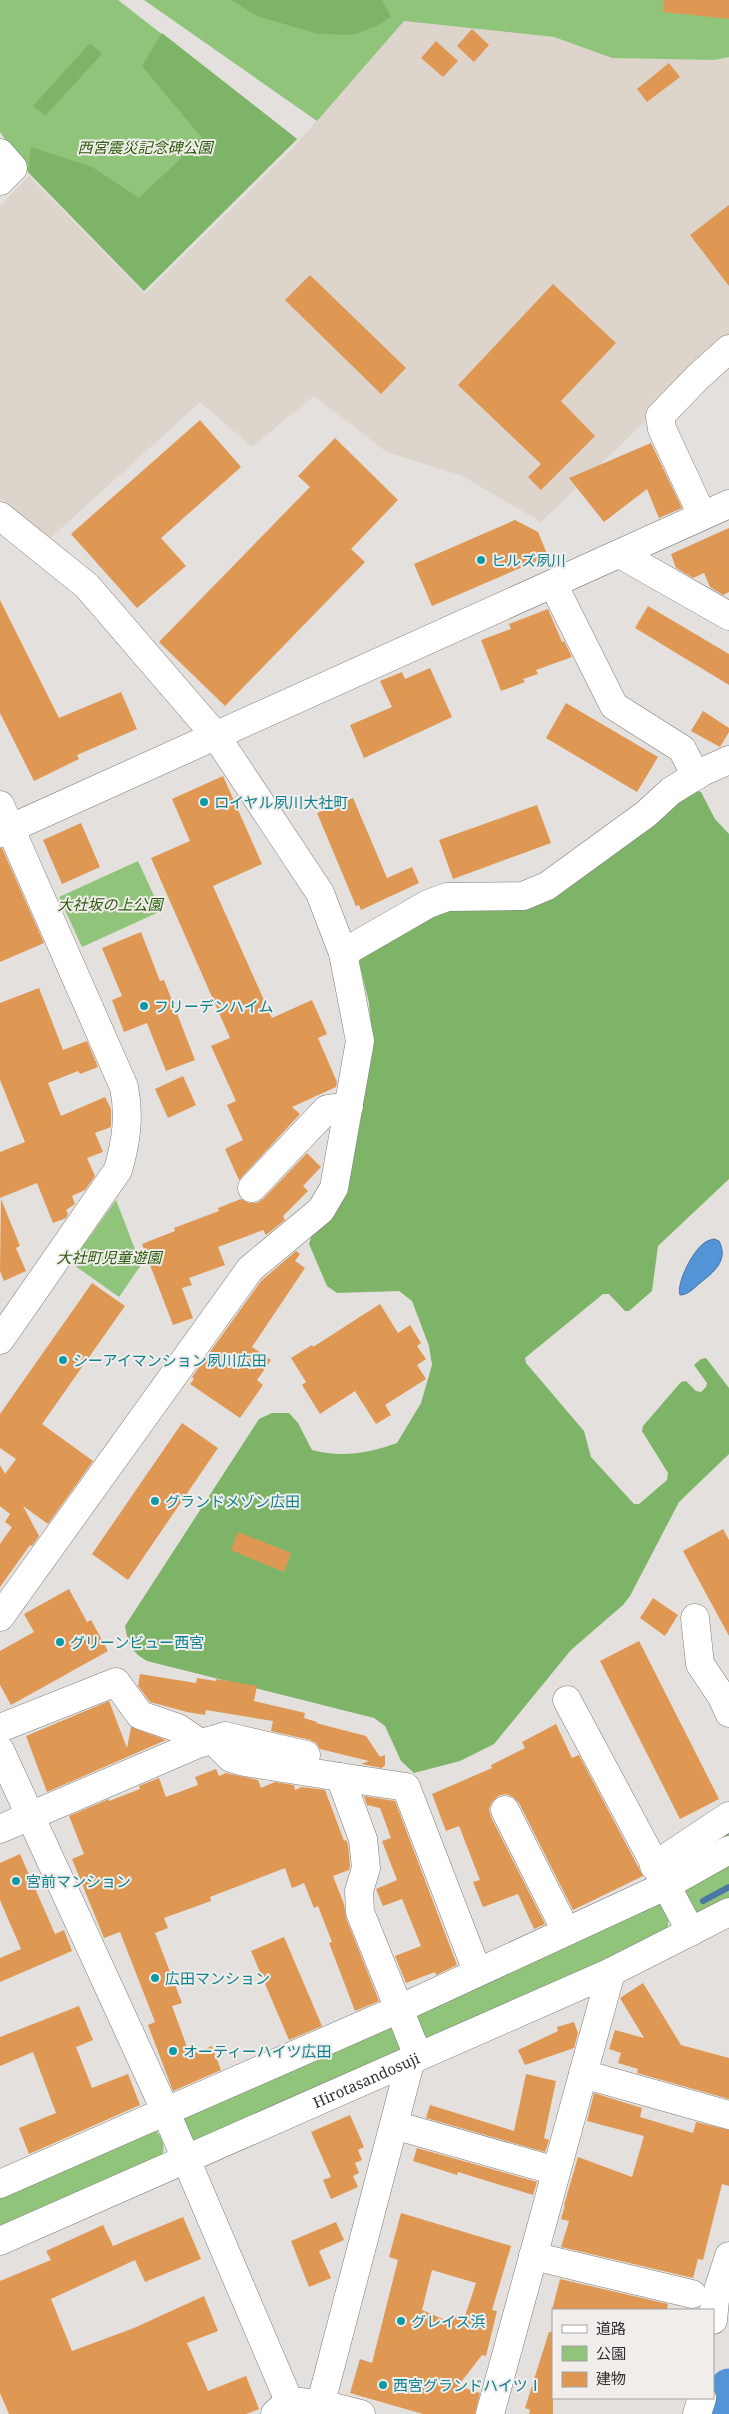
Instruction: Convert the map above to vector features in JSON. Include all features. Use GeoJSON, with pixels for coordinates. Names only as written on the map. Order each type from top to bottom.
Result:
{"type":"FeatureCollection","features":[{"type":"Feature","properties":{"kind":"street"},"geometry":{"type":"LineString","coordinates":[[0,153],[13,168],[0,181]]}},
{"type":"Feature","properties":{"kind":"street"},"geometry":{"type":"LineString","coordinates":[[702,515],[662,429],[660,416],[699,376],[729,349]]}},
{"type":"Feature","properties":{"kind":"street"},"geometry":{"type":"LineString","coordinates":[[0,1340],[118,1170],[125,1144],[128,1109],[124,1086],[4,822],[216,736],[729,504]]}},
{"type":"Feature","properties":{"kind":"street"},"geometry":{"type":"LineString","coordinates":[[0,516],[87,586],[216,736],[320,894],[343,953],[360,1042],[334,1188],[320,1210],[250,1268],[0,1617]]}},
{"type":"Feature","properties":{"kind":"street"},"geometry":{"type":"LineString","coordinates":[[620,554],[729,616]]}},
{"type":"Feature","properties":{"kind":"street"},"geometry":{"type":"LineString","coordinates":[[553,584],[614,706],[682,749],[696,776]]}},
{"type":"Feature","properties":{"kind":"street"},"geometry":{"type":"LineString","coordinates":[[343,953],[428,904],[447,897],[523,896],[546,886],[646,814],[670,791],[729,760]]}},
{"type":"Feature","properties":{"kind":"street"},"geometry":{"type":"LineString","coordinates":[[252,1188],[327,1109],[349,1106]]}},
{"type":"Feature","properties":{"kind":"street"},"geometry":{"type":"LineString","coordinates":[[695,1618],[700,1664],[722,1697],[729,1713]]}},
{"type":"Feature","properties":{"kind":"street"},"geometry":{"type":"LineString","coordinates":[[0,1728],[116,1682],[140,1715],[178,1728],[207,1742],[231,1758],[245,1762],[338,1769],[406,1787],[477,1972]]}},
{"type":"Feature","properties":{"kind":"street"},"geometry":{"type":"LineString","coordinates":[[567,1700],[659,1876],[691,1932]]}},
{"type":"Feature","properties":{"kind":"street"},"geometry":{"type":"LineString","coordinates":[[0,1829],[207,1742]]}},
{"type":"Feature","properties":{"kind":"street"},"geometry":{"type":"LineString","coordinates":[[0,1750],[166,2110],[282,2407],[361,2414]]}},
{"type":"Feature","properties":{"kind":"street"},"geometry":{"type":"LineString","coordinates":[[320,2409],[394,2125],[414,2057],[399,2009],[360,1912],[359,1891],[366,1868],[363,1839],[338,1769]]}},
{"type":"Feature","properties":{"kind":"street"},"geometry":{"type":"LineString","coordinates":[[505,1810],[566,1931]]}},
{"type":"Feature","properties":{"kind":"street"},"geometry":{"type":"LineString","coordinates":[[0,2184],[399,2009],[566,1931],[659,1876],[729,1816]]}},
{"type":"Feature","properties":{"kind":"street"},"geometry":{"type":"LineString","coordinates":[[659,1876],[729,1850]]}},
{"type":"Feature","properties":{"kind":"street","name":"Hirotasandosuji"},"geometry":{"type":"LineString","coordinates":[[0,2241],[414,2057],[611,1972],[729,1912]]}},
{"type":"Feature","properties":{"kind":"street"},"geometry":{"type":"LineString","coordinates":[[490,2414],[611,1972]]}},
{"type":"Feature","properties":{"kind":"street"},"geometry":{"type":"LineString","coordinates":[[583,2074],[729,2115]]}},
{"type":"Feature","properties":{"kind":"street"},"geometry":{"type":"LineString","coordinates":[[394,2125],[556,2171]]}},
{"type":"Feature","properties":{"kind":"street"},"geometry":{"type":"LineString","coordinates":[[533,2256],[692,2294]]}},
{"type":"Feature","properties":{"kind":"street"},"geometry":{"type":"LineString","coordinates":[[714,2310],[715,2300],[729,2256]]}},
{"type":"Feature","properties":{"kind":"street"},"geometry":{"type":"LineString","coordinates":[[697,2414],[703,2399]]}},
{"type":"Feature","properties":{"kind":"street"},"geometry":{"type":"LineString","coordinates":[[703,2399],[705,2414]]}},
{"type":"Feature","properties":{"kind":"shaded area"},"geometry":{"type":"Polygon","coordinates":[[[404,21],[554,37],[612,58],[714,60],[729,57],[729,340],[541,522],[463,476],[387,452],[314,396],[252,447],[200,402],[45,543],[0,497],[0,206],[29,176],[145,294],[293,148],[404,21]]]}},
{"type":"Feature","properties":{"kind":"green space","name":"西宮震災記念碑公園"},"geometry":{"type":"Polygon","coordinates":[[[0,0],[118,0],[297,139],[144,291],[28,172],[0,132],[0,0]]]}},
{"type":"Feature","properties":{"kind":"green space"},"geometry":{"type":"Polygon","coordinates":[[[144,0],[729,0],[729,57],[714,60],[612,58],[554,37],[404,21],[317,121],[144,0]]]}},
{"type":"Feature","properties":{"kind":"green space"},"geometry":{"type":"Polygon","coordinates":[[[231,0],[382,0],[391,17],[376,26],[353,35],[318,34],[257,16],[231,0]]]}},
{"type":"Feature","properties":{"kind":"green space"},"geometry":{"type":"Polygon","coordinates":[[[162,33],[297,139],[144,291],[28,172],[31,147],[92,167],[139,198],[202,138],[142,66],[162,33]]]}},
{"type":"Feature","properties":{"kind":"green space"},"geometry":{"type":"Polygon","coordinates":[[[90,43],[102,54],[45,116],[33,106],[90,43]]]}},
{"type":"Feature","properties":{"kind":"green space"},"geometry":{"type":"Polygon","coordinates":[[[695,790],[701,792],[715,819],[729,834],[729,1179],[658,1246],[652,1291],[629,1311],[625,1311],[609,1294],[603,1294],[525,1358],[526,1363],[584,1431],[591,1457],[634,1504],[639,1504],[667,1480],[668,1473],[642,1431],[643,1426],[681,1382],[686,1381],[696,1391],[701,1392],[706,1387],[707,1383],[694,1365],[701,1359],[706,1358],[729,1388],[729,1454],[679,1502],[630,1596],[623,1605],[571,1650],[494,1744],[460,1761],[414,1773],[401,1761],[385,1726],[374,1718],[147,1661],[142,1658],[131,1646],[125,1626],[259,1419],[272,1413],[289,1413],[298,1423],[312,1450],[334,1454],[366,1452],[397,1443],[421,1403],[432,1365],[429,1346],[412,1301],[399,1291],[337,1293],[327,1286],[309,1244],[312,1234],[337,1209],[345,1196],[373,1050],[369,1003],[359,962],[362,955],[432,911],[522,904],[695,790]]]}},
{"type":"Feature","properties":{"kind":"green space","name":"大社坂の上公園"},"geometry":{"type":"Polygon","coordinates":[[[138,861],[161,911],[82,947],[59,897],[138,861]]]}},
{"type":"Feature","properties":{"kind":"green space","name":"大社町児童遊園"},"geometry":{"type":"Polygon","coordinates":[[[116,1200],[141,1265],[119,1297],[71,1263],[116,1200]]]}},
{"type":"Feature","properties":{"kind":"green space"},"geometry":{"type":"Polygon","coordinates":[[[729,1823],[729,1899],[700,1915],[688,1911],[676,1857],[729,1823]]]}},
{"type":"Feature","properties":{"kind":"green space"},"geometry":{"type":"Polygon","coordinates":[[[652,1900],[662,1904],[669,1918],[667,1932],[429,2038],[419,2032],[415,2010],[652,1900]]]}},
{"type":"Feature","properties":{"kind":"green space"},"geometry":{"type":"Polygon","coordinates":[[[390,2022],[400,2028],[401,2051],[198,2141],[191,2140],[182,2117],[390,2022]]]}},
{"type":"Feature","properties":{"kind":"green space"},"geometry":{"type":"Polygon","coordinates":[[[155,2130],[163,2143],[161,2158],[0,2228],[0,2195],[155,2130]]]}},
{"type":"Feature","properties":{"kind":"water"},"geometry":{"type":"Polygon","coordinates":[[[714,1239],[719,1241],[722,1248],[719,1265],[691,1291],[680,1295],[680,1283],[690,1260],[703,1244],[714,1239]]]}},
{"type":"Feature","properties":{"kind":"building"},"geometry":{"type":"Polygon","coordinates":[[[664,0],[729,0],[729,19],[663,12],[664,0]]]}},
{"type":"Feature","properties":{"kind":"building"},"geometry":{"type":"Polygon","coordinates":[[[472,29],[489,45],[474,62],[457,46],[472,29]]]}},
{"type":"Feature","properties":{"kind":"building"},"geometry":{"type":"Polygon","coordinates":[[[436,41],[458,61],[443,77],[421,58],[436,41]]]}},
{"type":"Feature","properties":{"kind":"building"},"geometry":{"type":"Polygon","coordinates":[[[669,63],[680,77],[647,102],[637,89],[669,63]]]}},
{"type":"Feature","properties":{"kind":"building"},"geometry":{"type":"Polygon","coordinates":[[[729,205],[729,286],[690,235],[729,205]]]}},
{"type":"Feature","properties":{"kind":"building"},"geometry":{"type":"Polygon","coordinates":[[[310,275],[406,368],[381,394],[285,300],[310,275]]]}},
{"type":"Feature","properties":{"kind":"building"},"geometry":{"type":"Polygon","coordinates":[[[553,284],[616,343],[561,401],[595,436],[541,490],[528,477],[541,464],[458,385],[553,284]]]}},
{"type":"Feature","properties":{"kind":"building"},"geometry":{"type":"Polygon","coordinates":[[[200,420],[241,467],[161,538],[186,566],[137,608],[71,534],[200,420]]]}},
{"type":"Feature","properties":{"kind":"building"},"geometry":{"type":"Polygon","coordinates":[[[335,438],[398,500],[351,549],[365,562],[225,706],[159,642],[310,487],[298,476],[335,438]]]}},
{"type":"Feature","properties":{"kind":"building"},"geometry":{"type":"Polygon","coordinates":[[[651,443],[682,508],[659,518],[647,489],[604,522],[569,478],[651,443]]]}},
{"type":"Feature","properties":{"kind":"building","name":"ヒルズ夙川"},"geometry":{"type":"Polygon","coordinates":[[[515,520],[538,532],[548,556],[432,606],[414,564],[515,520]]]}},
{"type":"Feature","properties":{"kind":"building"},"geometry":{"type":"Polygon","coordinates":[[[729,528],[729,592],[723,595],[710,587],[704,573],[693,578],[676,568],[671,554],[729,528]]]}},
{"type":"Feature","properties":{"kind":"building"},"geometry":{"type":"Polygon","coordinates":[[[0,600],[59,718],[121,692],[137,729],[77,755],[79,759],[34,781],[0,713],[0,600]]]}},
{"type":"Feature","properties":{"kind":"building"},"geometry":{"type":"Polygon","coordinates":[[[648,606],[729,654],[729,685],[635,628],[648,606]]]}},
{"type":"Feature","properties":{"kind":"building"},"geometry":{"type":"Polygon","coordinates":[[[548,609],[562,642],[564,641],[572,657],[536,670],[538,674],[523,679],[525,682],[501,691],[481,640],[511,629],[509,624],[548,609]]]}},
{"type":"Feature","properties":{"kind":"building"},"geometry":{"type":"Polygon","coordinates":[[[430,668],[452,717],[364,758],[350,725],[392,707],[380,681],[402,672],[405,679],[430,668]]]}},
{"type":"Feature","properties":{"kind":"building"},"geometry":{"type":"Polygon","coordinates":[[[566,703],[658,757],[637,792],[546,738],[566,703]]]}},
{"type":"Feature","properties":{"kind":"building"},"geometry":{"type":"Polygon","coordinates":[[[703,711],[729,728],[729,732],[720,747],[691,731],[703,711]]]}},
{"type":"Feature","properties":{"kind":"building"},"geometry":{"type":"Polygon","coordinates":[[[223,776],[262,864],[213,886],[272,1018],[312,1000],[327,1034],[318,1038],[337,1082],[336,1087],[292,1107],[300,1114],[239,1180],[225,1149],[243,1140],[227,1105],[236,1101],[211,1046],[230,1038],[151,858],[190,841],[172,799],[223,776]]]}},
{"type":"Feature","properties":{"kind":"building"},"geometry":{"type":"Polygon","coordinates":[[[353,798],[387,878],[412,867],[419,883],[361,910],[359,905],[356,906],[317,813],[353,798]]]}},
{"type":"Feature","properties":{"kind":"building"},"geometry":{"type":"Polygon","coordinates":[[[537,805],[551,843],[453,879],[439,840],[537,805]]]}},
{"type":"Feature","properties":{"kind":"building"},"geometry":{"type":"Polygon","coordinates":[[[81,823],[100,867],[62,884],[43,840],[81,823]]]}},
{"type":"Feature","properties":{"kind":"building"},"geometry":{"type":"Polygon","coordinates":[[[0,848],[2,848],[44,943],[0,962],[0,848]]]}},
{"type":"Feature","properties":{"kind":"building"},"geometry":{"type":"Polygon","coordinates":[[[141,932],[160,981],[164,980],[195,1060],[166,1071],[147,1023],[124,1032],[112,1000],[122,996],[102,948],[141,932]]]}},
{"type":"Feature","properties":{"kind":"building"},"geometry":{"type":"Polygon","coordinates":[[[39,988],[63,1050],[87,1041],[98,1067],[80,1074],[78,1071],[48,1083],[61,1116],[105,1097],[111,1109],[111,1127],[95,1133],[103,1152],[87,1158],[95,1176],[85,1190],[72,1196],[75,1204],[66,1210],[68,1214],[66,1218],[53,1223],[37,1183],[0,1198],[0,1152],[25,1142],[0,1080],[0,1003],[39,988]]]}},
{"type":"Feature","properties":{"kind":"building"},"geometry":{"type":"Polygon","coordinates":[[[183,1076],[196,1105],[168,1118],[155,1089],[183,1076]]]}},
{"type":"Feature","properties":{"kind":"building"},"geometry":{"type":"Polygon","coordinates":[[[307,1153],[321,1167],[303,1186],[308,1191],[283,1216],[285,1220],[266,1235],[263,1230],[218,1247],[225,1265],[189,1278],[192,1285],[182,1288],[193,1318],[173,1325],[142,1244],[175,1231],[174,1228],[219,1211],[218,1208],[241,1199],[249,1203],[257,1203],[307,1153]]]}},
{"type":"Feature","properties":{"kind":"building"},"geometry":{"type":"Polygon","coordinates":[[[1,1199],[20,1246],[16,1248],[26,1271],[4,1281],[0,1271],[1,1199]]]}},
{"type":"Feature","properties":{"kind":"building"},"geometry":{"type":"Polygon","coordinates":[[[296,1251],[300,1254],[295,1261],[305,1268],[252,1347],[271,1360],[257,1380],[263,1385],[240,1418],[190,1384],[194,1379],[192,1377],[261,1281],[296,1251]]]}},
{"type":"Feature","properties":{"kind":"building","name":"シーアイマンション夙川広田"},"geometry":{"type":"Polygon","coordinates":[[[92,1283],[125,1306],[42,1424],[93,1461],[48,1524],[23,1506],[39,1536],[32,1546],[30,1545],[0,1587],[0,1544],[12,1527],[5,1522],[10,1514],[0,1506],[0,1465],[5,1474],[16,1459],[0,1448],[0,1414],[92,1283]]]}},
{"type":"Feature","properties":{"kind":"building"},"geometry":{"type":"Polygon","coordinates":[[[380,1304],[398,1333],[410,1325],[421,1343],[417,1346],[426,1359],[417,1365],[426,1379],[385,1405],[391,1415],[376,1424],[355,1391],[320,1414],[302,1385],[306,1382],[291,1358],[312,1345],[313,1347],[380,1304]]]}},
{"type":"Feature","properties":{"kind":"building","name":"グランドメゾン広田"},"geometry":{"type":"Polygon","coordinates":[[[182,1423],[218,1448],[128,1580],[92,1554],[182,1423]]]}},
{"type":"Feature","properties":{"kind":"building"},"geometry":{"type":"Polygon","coordinates":[[[723,1529],[729,1540],[729,1636],[683,1551],[723,1529]]]}},
{"type":"Feature","properties":{"kind":"building"},"geometry":{"type":"Polygon","coordinates":[[[238,1532],[291,1553],[284,1572],[231,1550],[238,1532]]]}},
{"type":"Feature","properties":{"kind":"building","name":"グリーンビュー西宮"},"geometry":{"type":"Polygon","coordinates":[[[69,1589],[87,1622],[91,1620],[108,1651],[11,1705],[0,1685],[0,1651],[34,1632],[24,1614],[69,1589]]]}},
{"type":"Feature","properties":{"kind":"building"},"geometry":{"type":"Polygon","coordinates":[[[653,1598],[678,1615],[665,1636],[640,1618],[653,1598]]]}},
{"type":"Feature","properties":{"kind":"building"},"geometry":{"type":"Polygon","coordinates":[[[639,1641],[719,1799],[680,1819],[600,1661],[639,1641]]]}},
{"type":"Feature","properties":{"kind":"building"},"geometry":{"type":"Polygon","coordinates":[[[140,1674],[196,1683],[197,1678],[216,1681],[216,1679],[257,1686],[254,1701],[305,1713],[304,1718],[316,1723],[366,1736],[380,1757],[385,1755],[385,1765],[382,1768],[361,1764],[369,1761],[320,1749],[316,1743],[310,1740],[271,1731],[273,1721],[206,1710],[205,1715],[150,1702],[138,1686],[140,1674]]]}},
{"type":"Feature","properties":{"kind":"building"},"geometry":{"type":"Polygon","coordinates":[[[109,1701],[127,1748],[131,1727],[166,1740],[47,1792],[26,1736],[109,1701]]]}},
{"type":"Feature","properties":{"kind":"building"},"geometry":{"type":"Polygon","coordinates":[[[556,1724],[572,1758],[579,1755],[643,1876],[573,1910],[519,1803],[513,1797],[506,1794],[498,1796],[492,1802],[489,1809],[491,1817],[545,1924],[534,1929],[518,1894],[483,1907],[473,1882],[480,1880],[459,1826],[446,1831],[432,1794],[492,1768],[491,1765],[525,1748],[522,1742],[556,1724]]]}},
{"type":"Feature","properties":{"kind":"building"},"geometry":{"type":"Polygon","coordinates":[[[216,1769],[219,1776],[226,1773],[258,1780],[261,1788],[275,1782],[294,1785],[295,1790],[302,1787],[325,1790],[344,1841],[346,1840],[348,1844],[349,1870],[333,1876],[344,1904],[346,1918],[379,2001],[355,2011],[329,1943],[332,1942],[318,1906],[314,1908],[304,1883],[292,1888],[285,1868],[210,1897],[211,1901],[164,1918],[168,1928],[155,1933],[182,2003],[172,2006],[190,2055],[212,2046],[221,2070],[173,2091],[148,2025],[155,2022],[120,1932],[104,1938],[72,1859],[84,1854],[69,1816],[109,1799],[109,1801],[140,1789],[139,1786],[159,1778],[166,1797],[198,1785],[195,1777],[216,1769]]]}},
{"type":"Feature","properties":{"kind":"building"},"geometry":{"type":"Polygon","coordinates":[[[364,1796],[395,1801],[457,1965],[436,1975],[435,1972],[406,1983],[395,1956],[421,1946],[402,1899],[383,1906],[376,1889],[397,1880],[382,1841],[391,1838],[380,1808],[367,1805],[364,1796]]]}},
{"type":"Feature","properties":{"kind":"building"},"geometry":{"type":"Polygon","coordinates":[[[20,1854],[55,1934],[64,1930],[72,1951],[0,1982],[0,1958],[21,1949],[0,1900],[0,1863],[20,1854]]]}},
{"type":"Feature","properties":{"kind":"building"},"geometry":{"type":"Polygon","coordinates":[[[284,1937],[322,2026],[289,2040],[251,1951],[284,1937]]]}},
{"type":"Feature","properties":{"kind":"building"},"geometry":{"type":"Polygon","coordinates":[[[643,1983],[681,2045],[729,2058],[729,2099],[637,2073],[638,2069],[618,2063],[621,2053],[609,2049],[615,2030],[644,2038],[620,1998],[643,1983]]]}},
{"type":"Feature","properties":{"kind":"building"},"geometry":{"type":"Polygon","coordinates":[[[79,2006],[93,2040],[76,2047],[92,2088],[128,2074],[140,2105],[29,2154],[19,2128],[56,2113],[33,2052],[0,2066],[0,2037],[79,2006]]]}},
{"type":"Feature","properties":{"kind":"building"},"geometry":{"type":"Polygon","coordinates":[[[574,2022],[578,2033],[574,2048],[525,2065],[518,2050],[558,2031],[557,2027],[574,2022]]]}},
{"type":"Feature","properties":{"kind":"building"},"geometry":{"type":"Polygon","coordinates":[[[526,2074],[556,2081],[544,2138],[549,2140],[545,2152],[426,2118],[430,2105],[514,2131],[526,2074]]]}},
{"type":"Feature","properties":{"kind":"building"},"geometry":{"type":"Polygon","coordinates":[[[594,2093],[642,2108],[640,2117],[693,2133],[696,2122],[729,2130],[729,2186],[722,2184],[703,2260],[698,2259],[693,2278],[561,2247],[569,2221],[561,2219],[578,2157],[632,2177],[644,2136],[587,2121],[594,2093]]]}},
{"type":"Feature","properties":{"kind":"building"},"geometry":{"type":"Polygon","coordinates":[[[350,2115],[364,2147],[358,2150],[362,2160],[355,2163],[359,2173],[353,2176],[358,2187],[331,2199],[323,2180],[331,2177],[311,2132],[350,2115]]]}},
{"type":"Feature","properties":{"kind":"building"},"geometry":{"type":"Polygon","coordinates":[[[417,2148],[537,2182],[533,2195],[458,2172],[457,2175],[413,2161],[417,2148]]]}},
{"type":"Feature","properties":{"kind":"building"},"geometry":{"type":"Polygon","coordinates":[[[401,2213],[511,2246],[492,2310],[497,2311],[486,2356],[482,2355],[458,2386],[480,2393],[475,2414],[423,2414],[350,2393],[360,2359],[372,2363],[398,2260],[389,2257],[401,2213]],[[432,2270],[422,2310],[452,2323],[455,2315],[464,2319],[476,2283],[432,2270]]]}},
{"type":"Feature","properties":{"kind":"building"},"geometry":{"type":"Polygon","coordinates":[[[183,2217],[201,2259],[145,2282],[135,2260],[51,2299],[72,2351],[134,2328],[204,2296],[218,2331],[187,2343],[208,2391],[246,2376],[259,2409],[246,2414],[9,2414],[0,2393],[0,2281],[51,2260],[46,2251],[103,2225],[113,2246],[183,2217]]]}},
{"type":"Feature","properties":{"kind":"building"},"geometry":{"type":"Polygon","coordinates":[[[336,2222],[344,2240],[319,2251],[331,2278],[309,2287],[291,2241],[336,2222]]]}},
{"type":"Feature","properties":{"kind":"building"},"geometry":{"type":"Polygon","coordinates":[[[560,2279],[668,2304],[667,2309],[552,2309],[560,2279]]]}},
{"type":"Feature","properties":{"kind":"building"},"geometry":{"type":"Polygon","coordinates":[[[549,2332],[552,2332],[553,2414],[529,2414],[530,2410],[525,2408],[549,2332]]]}},
{"type":"Feature","properties":{"kind":"waterway"},"geometry":{"type":"LineString","coordinates":[[703,1901],[729,1887]]}},
{"type":"Feature","properties":{"kind":"waterway"},"geometry":{"type":"LineString","coordinates":[[727,2414],[729,2388]]}},
{"type":"Feature","properties":{"kind":"place","name":"ヒルズ夙川"},"geometry":{"type":"Point","coordinates":[481,560]}},
{"type":"Feature","properties":{"kind":"place","name":"ロイヤル夙川大社町"},"geometry":{"type":"Point","coordinates":[204,802]}},
{"type":"Feature","properties":{"kind":"place","name":"フリーデンハイム"},"geometry":{"type":"Point","coordinates":[144,1006]}},
{"type":"Feature","properties":{"kind":"place","name":"シーアイマンション夙川広田"},"geometry":{"type":"Point","coordinates":[63,1360]}},
{"type":"Feature","properties":{"kind":"place","name":"グランドメゾン広田"},"geometry":{"type":"Point","coordinates":[155,1501]}},
{"type":"Feature","properties":{"kind":"place","name":"グリーンビュー西宮"},"geometry":{"type":"Point","coordinates":[60,1642]}},
{"type":"Feature","properties":{"kind":"place","name":"宮前マンション"},"geometry":{"type":"Point","coordinates":[16,1881]}},
{"type":"Feature","properties":{"kind":"place","name":"広田マンション"},"geometry":{"type":"Point","coordinates":[155,1978]}},
{"type":"Feature","properties":{"kind":"place","name":"オーティーハイツ広田"},"geometry":{"type":"Point","coordinates":[173,2051]}},
{"type":"Feature","properties":{"kind":"place","name":"グレイス浜"},"geometry":{"type":"Point","coordinates":[401,2321]}},
{"type":"Feature","properties":{"kind":"place","name":"西宮グランドハイツⅠ"},"geometry":{"type":"Point","coordinates":[383,2385]}}]}
